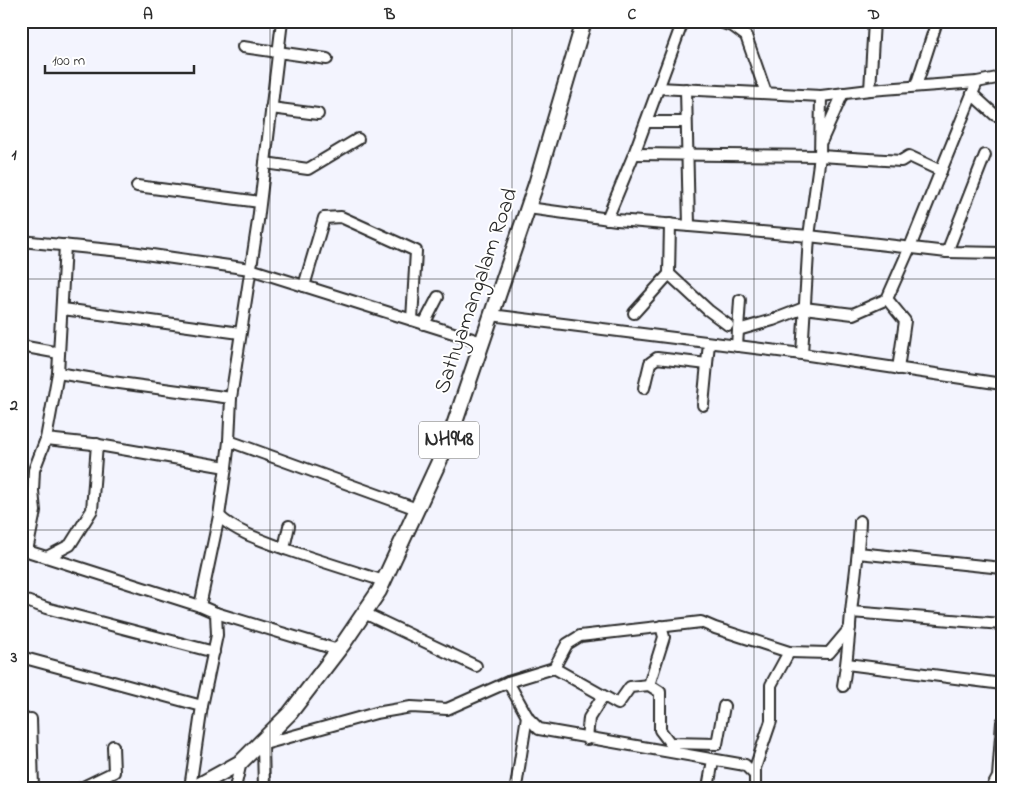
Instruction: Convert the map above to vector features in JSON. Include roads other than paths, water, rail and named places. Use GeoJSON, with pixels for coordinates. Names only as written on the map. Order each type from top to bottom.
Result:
{"type":"FeatureCollection","features":[{"type":"Feature","properties":{"kind":"highway","name":"Sathyamangalam Road"},"geometry":{"type":"LineString","coordinates":[[194,788],[241,762],[260,746],[290,713],[338,650],[384,581],[449,440],[528,208],[584,21]]}},
{"type":"Feature","properties":{"kind":"street"},"geometry":{"type":"LineString","coordinates":[[200,606],[226,467],[231,398],[260,202],[282,21]]}},
{"type":"Feature","properties":{"kind":"street"},"geometry":{"type":"LineString","coordinates":[[607,219],[634,154],[683,21]]}},
{"type":"Feature","properties":{"kind":"street"},"geometry":{"type":"LineString","coordinates":[[717,21],[734,26],[746,36],[766,93]]}},
{"type":"Feature","properties":{"kind":"street"},"geometry":{"type":"LineString","coordinates":[[870,90],[874,21]]}},
{"type":"Feature","properties":{"kind":"street"},"geometry":{"type":"LineString","coordinates":[[916,86],[937,21]]}},
{"type":"Feature","properties":{"kind":"street"},"geometry":{"type":"LineString","coordinates":[[242,47],[327,59]]}},
{"type":"Feature","properties":{"kind":"street"},"geometry":{"type":"LineString","coordinates":[[658,88],[822,96],[1002,78]]}},
{"type":"Feature","properties":{"kind":"street"},"geometry":{"type":"LineString","coordinates":[[738,330],[773,320],[804,308],[853,314],[886,299],[910,248],[977,82]]}},
{"type":"Feature","properties":{"kind":"street"},"geometry":{"type":"LineString","coordinates":[[686,90],[689,226]]}},
{"type":"Feature","properties":{"kind":"street"},"geometry":{"type":"LineString","coordinates":[[820,150],[842,93]]}},
{"type":"Feature","properties":{"kind":"street"},"geometry":{"type":"LineString","coordinates":[[972,94],[995,115]]}},
{"type":"Feature","properties":{"kind":"street"},"geometry":{"type":"LineString","coordinates":[[802,354],[809,236],[820,150],[822,96]]}},
{"type":"Feature","properties":{"kind":"street"},"geometry":{"type":"LineString","coordinates":[[271,108],[318,114]]}},
{"type":"Feature","properties":{"kind":"street"},"geometry":{"type":"LineString","coordinates":[[646,122],[686,122]]}},
{"type":"Feature","properties":{"kind":"street"},"geometry":{"type":"LineString","coordinates":[[265,164],[308,169],[358,139]]}},
{"type":"Feature","properties":{"kind":"street"},"geometry":{"type":"LineString","coordinates":[[634,154],[687,155],[820,150],[900,161],[909,156],[941,170]]}},
{"type":"Feature","properties":{"kind":"street"},"geometry":{"type":"LineString","coordinates":[[947,252],[985,155]]}},
{"type":"Feature","properties":{"kind":"street"},"geometry":{"type":"LineString","coordinates":[[136,186],[260,202]]}},
{"type":"Feature","properties":{"kind":"street"},"geometry":{"type":"LineString","coordinates":[[528,208],[607,219],[809,236],[947,252],[1002,254]]}},
{"type":"Feature","properties":{"kind":"street"},"geometry":{"type":"LineString","coordinates":[[304,286],[324,218],[341,217],[416,251],[412,320]]}},
{"type":"Feature","properties":{"kind":"street"},"geometry":{"type":"LineString","coordinates":[[634,312],[669,274],[670,224]]}},
{"type":"Feature","properties":{"kind":"street"},"geometry":{"type":"LineString","coordinates":[[21,241],[250,269],[482,342]]}},
{"type":"Feature","properties":{"kind":"street"},"geometry":{"type":"LineString","coordinates":[[65,245],[58,373],[46,439],[34,470],[35,511],[24,550],[200,606],[216,614],[338,650]]}},
{"type":"Feature","properties":{"kind":"street"},"geometry":{"type":"LineString","coordinates":[[669,274],[708,310],[728,325]]}},
{"type":"Feature","properties":{"kind":"street"},"geometry":{"type":"LineString","coordinates":[[424,324],[438,297]]}},
{"type":"Feature","properties":{"kind":"street"},"geometry":{"type":"LineString","coordinates":[[886,299],[905,321],[898,369]]}},
{"type":"Feature","properties":{"kind":"street"},"geometry":{"type":"LineString","coordinates":[[737,346],[740,300]]}},
{"type":"Feature","properties":{"kind":"street"},"geometry":{"type":"LineString","coordinates":[[63,309],[240,333]]}},
{"type":"Feature","properties":{"kind":"street"},"geometry":{"type":"LineString","coordinates":[[491,315],[802,354],[1002,384]]}},
{"type":"Feature","properties":{"kind":"street"},"geometry":{"type":"LineString","coordinates":[[703,405],[709,343]]}},
{"type":"Feature","properties":{"kind":"street"},"geometry":{"type":"LineString","coordinates":[[21,346],[59,353]]}},
{"type":"Feature","properties":{"kind":"street"},"geometry":{"type":"LineString","coordinates":[[644,388],[650,362],[657,358],[707,364]]}},
{"type":"Feature","properties":{"kind":"street"},"geometry":{"type":"LineString","coordinates":[[58,373],[231,398]]}},
{"type":"Feature","properties":{"kind":"street"},"geometry":{"type":"LineString","coordinates":[[46,439],[97,444],[226,467]]}},
{"type":"Feature","properties":{"kind":"street"},"geometry":{"type":"LineString","coordinates":[[229,441],[417,509]]}},
{"type":"Feature","properties":{"kind":"street"},"geometry":{"type":"LineString","coordinates":[[47,558],[70,545],[92,510],[97,444]]}},
{"type":"Feature","properties":{"kind":"street"},"geometry":{"type":"LineString","coordinates":[[218,516],[250,535],[384,581]]}},
{"type":"Feature","properties":{"kind":"street"},"geometry":{"type":"LineString","coordinates":[[843,686],[847,664],[860,521]]}},
{"type":"Feature","properties":{"kind":"street"},"geometry":{"type":"LineString","coordinates":[[284,548],[289,526]]}},
{"type":"Feature","properties":{"kind":"street"},"geometry":{"type":"LineString","coordinates":[[858,553],[1002,568]]}},
{"type":"Feature","properties":{"kind":"street"},"geometry":{"type":"LineString","coordinates":[[21,599],[46,608],[214,652]]}},
{"type":"Feature","properties":{"kind":"street"},"geometry":{"type":"LineString","coordinates":[[851,612],[1002,624]]}},
{"type":"Feature","properties":{"kind":"street"},"geometry":{"type":"LineString","coordinates":[[364,613],[476,666]]}},
{"type":"Feature","properties":{"kind":"street"},"geometry":{"type":"LineString","coordinates":[[190,788],[202,706],[217,635],[216,614]]}},
{"type":"Feature","properties":{"kind":"street"},"geometry":{"type":"LineString","coordinates":[[264,788],[260,746],[376,713],[411,706],[447,709],[508,682],[554,668],[567,644],[580,636],[701,622],[789,652],[829,653],[850,628]]}},
{"type":"Feature","properties":{"kind":"street"},"geometry":{"type":"LineString","coordinates":[[649,685],[664,637],[661,626]]}},
{"type":"Feature","properties":{"kind":"street"},"geometry":{"type":"LineString","coordinates":[[755,788],[755,768],[772,721],[772,684],[789,652]]}},
{"type":"Feature","properties":{"kind":"street"},"geometry":{"type":"LineString","coordinates":[[21,657],[202,706]]}},
{"type":"Feature","properties":{"kind":"street"},"geometry":{"type":"LineString","coordinates":[[847,664],[1002,684]]}},
{"type":"Feature","properties":{"kind":"street"},"geometry":{"type":"LineString","coordinates":[[554,668],[618,704],[630,687],[649,685],[660,692],[660,730],[670,743],[717,744],[724,706]]}},
{"type":"Feature","properties":{"kind":"street"},"geometry":{"type":"LineString","coordinates":[[508,682],[527,716],[540,729],[587,739],[745,765],[755,775]]}},
{"type":"Feature","properties":{"kind":"street"},"geometry":{"type":"LineString","coordinates":[[587,739],[589,718],[603,696]]}},
{"type":"Feature","properties":{"kind":"street"},"geometry":{"type":"LineString","coordinates":[[516,787],[527,716]]}},
{"type":"Feature","properties":{"kind":"street"},"geometry":{"type":"LineString","coordinates":[[30,719],[33,788]]}},
{"type":"Feature","properties":{"kind":"street"},"geometry":{"type":"LineString","coordinates":[[992,788],[998,777],[1002,722]]}},
{"type":"Feature","properties":{"kind":"street"},"geometry":{"type":"LineString","coordinates":[[81,788],[114,772],[112,746]]}},
{"type":"Feature","properties":{"kind":"street"},"geometry":{"type":"LineString","coordinates":[[708,788],[713,760]]}},
{"type":"Feature","properties":{"kind":"street"},"geometry":{"type":"LineString","coordinates":[[235,788],[241,762]]}}]}
